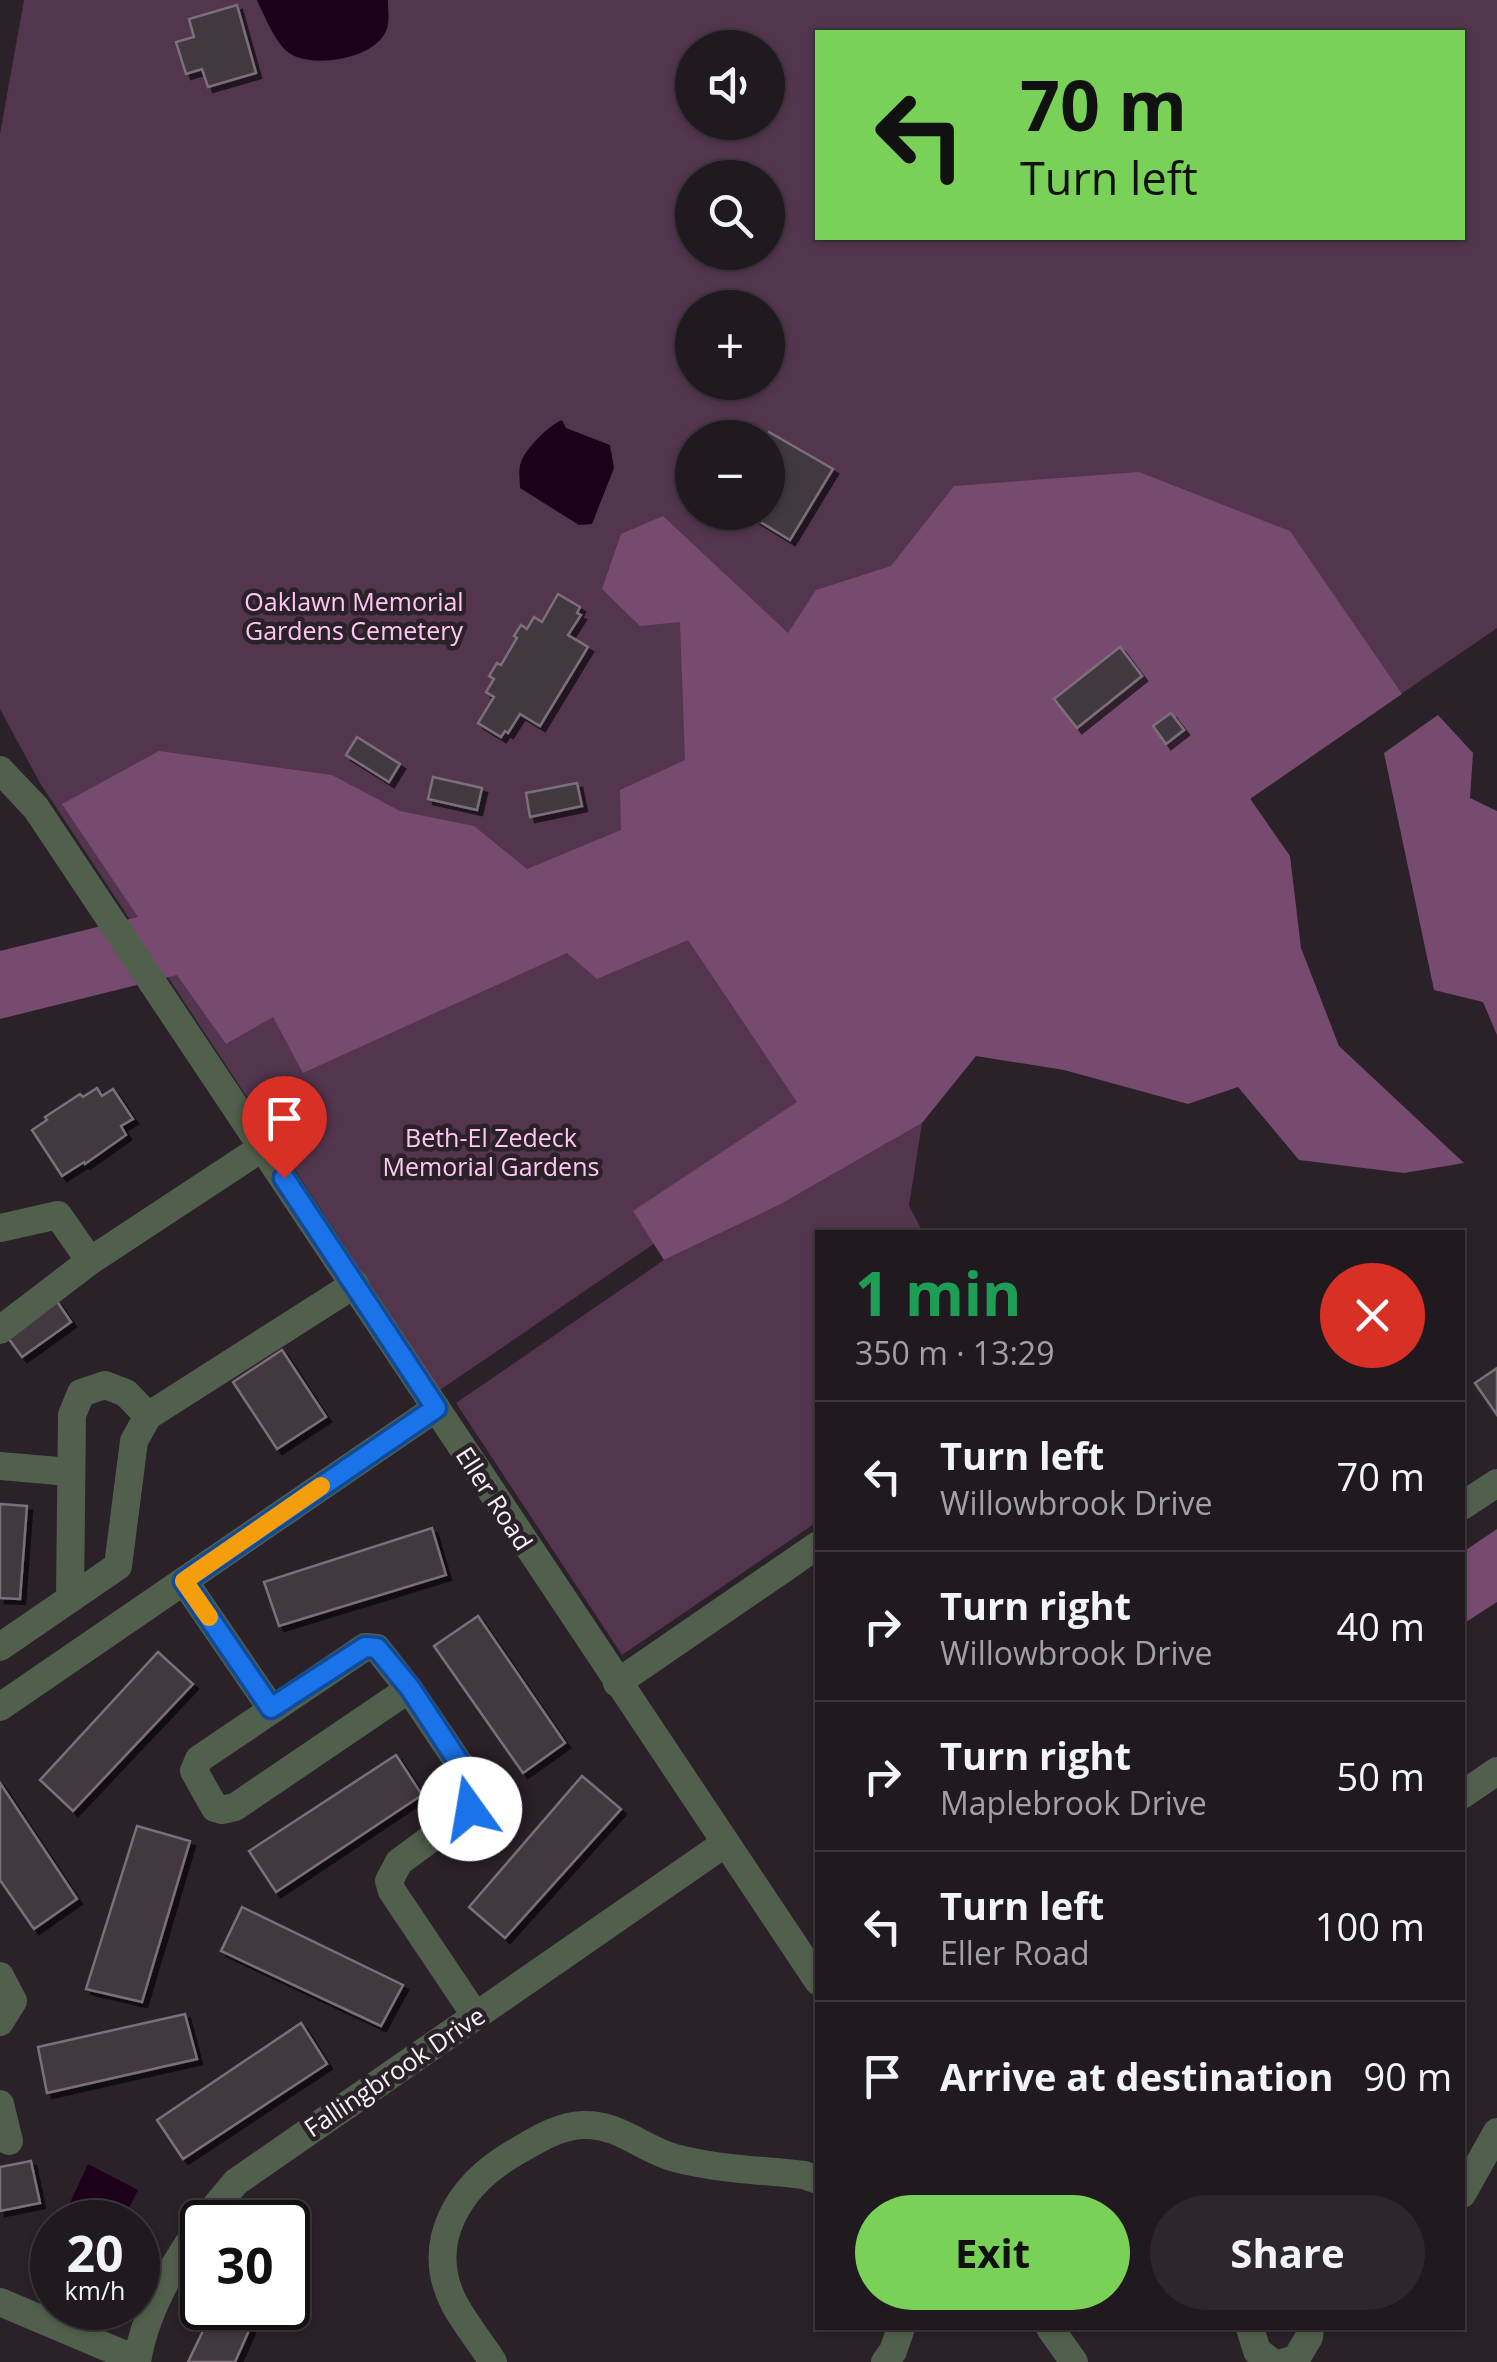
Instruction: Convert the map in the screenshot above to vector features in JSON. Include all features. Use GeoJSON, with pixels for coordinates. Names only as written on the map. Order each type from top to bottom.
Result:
{"type":"FeatureCollection","features":[{"type":"Feature","properties":{"kind":"street","name":"Eller Road"},"geometry":{"type":"LineString","coordinates":[[0,770],[36,808],[724,1844],[808,1948]]}},
{"type":"Feature","properties":{"kind":"street"},"geometry":{"type":"LineString","coordinates":[[0,1330],[90,1261],[263,1147]]}},
{"type":"Feature","properties":{"kind":"street"},"geometry":{"type":"LineString","coordinates":[[0,1228],[58,1215],[90,1261]]}},
{"type":"Feature","properties":{"kind":"street"},"geometry":{"type":"LineString","coordinates":[[0,1647],[118,1566],[134,1441],[148,1416],[355,1284]]}},
{"type":"Feature","properties":{"kind":"street"},"geometry":{"type":"LineString","coordinates":[[70,1599],[72,1414],[80,1393],[104,1385],[126,1393],[148,1416]]}},
{"type":"Feature","properties":{"kind":"street"},"geometry":{"type":"LineString","coordinates":[[0,1707],[436,1408]]}},
{"type":"Feature","properties":{"kind":"street"},"geometry":{"type":"LineString","coordinates":[[0,1466],[70,1472]]}},
{"type":"Feature","properties":{"kind":"street"},"geometry":{"type":"LineString","coordinates":[[1465,1504],[1497,1483]]}},
{"type":"Feature","properties":{"kind":"street"},"geometry":{"type":"LineString","coordinates":[[617,1683],[815,1550]]}},
{"type":"Feature","properties":{"kind":"street"},"geometry":{"type":"LineString","coordinates":[[184,1581],[271,1708]]}},
{"type":"Feature","properties":{"kind":"street"},"geometry":{"type":"LineString","coordinates":[[410,1688],[236,1807],[215,1808],[194,1770],[198,1758],[271,1708],[348,1657],[370,1646],[377,1648],[410,1688],[471,1781],[474,1797],[470,1809],[398,1862],[389,1881],[475,2015]]}},
{"type":"Feature","properties":{"kind":"street"},"geometry":{"type":"LineString","coordinates":[[1465,1793],[1497,1771]]}},
{"type":"Feature","properties":{"kind":"street","name":"Fallingbrook Drive"},"geometry":{"type":"LineString","coordinates":[[137,2361],[151,2316],[172,2272],[201,2222],[236,2182],[724,1844]]}},
{"type":"Feature","properties":{"kind":"street"},"geometry":{"type":"LineString","coordinates":[[0,1976],[12,2002],[0,2022]]}},
{"type":"Feature","properties":{"kind":"street"},"geometry":{"type":"LineString","coordinates":[[0,2104],[9,2142]]}},
{"type":"Feature","properties":{"kind":"street"},"geometry":{"type":"LineString","coordinates":[[494,2362],[451,2295],[441,2261],[448,2222],[464,2194],[489,2168],[559,2129],[580,2125],[625,2132],[676,2159],[815,2179]]}},
{"type":"Feature","properties":{"kind":"street"},"geometry":{"type":"LineString","coordinates":[[1465,2189],[1497,2132]]}},
{"type":"Feature","properties":{"kind":"street"},"geometry":{"type":"LineString","coordinates":[[0,2302],[137,2361]]}},
{"type":"Feature","properties":{"kind":"street"},"geometry":{"type":"LineString","coordinates":[[885,2362],[900,2330]]}},
{"type":"Feature","properties":{"kind":"street"},"geometry":{"type":"LineString","coordinates":[[1051,2330],[1074,2362]]}},
{"type":"Feature","properties":{"kind":"street"},"geometry":{"type":"LineString","coordinates":[[1251,2330],[1258,2352],[1272,2362]]}},
{"type":"Feature","properties":{"kind":"street"},"geometry":{"type":"LineString","coordinates":[[1285,2362],[1296,2358],[1310,2330]]}},
{"type":"Feature","properties":{"kind":"green space","name":"Oaklawn Memorial Gardens Cemetery"},"geometry":{"type":"Polygon","coordinates":[[[24,0],[1497,0],[1497,628],[1250,798],[1268,824],[440,1390],[40,783],[0,709],[0,134],[24,0]]]}},
{"type":"Feature","properties":{"kind":"green space"},"geometry":{"type":"Polygon","coordinates":[[[922,1123],[909,1206],[922,1230],[815,1230],[815,1523],[622,1655],[456,1403],[664,1260],[781,1204],[922,1123]]]}},
{"type":"Feature","properties":{"kind":"shaded area"},"geometry":{"type":"Polygon","coordinates":[[[257,0],[388,0],[388,24],[379,41],[369,49],[342,59],[300,58],[284,49],[257,0]]]}},
{"type":"Feature","properties":{"kind":"shaded area"},"geometry":{"type":"Polygon","coordinates":[[[562,420],[566,428],[610,445],[614,468],[592,524],[579,525],[520,488],[524,456],[562,420]]]}},
{"type":"Feature","properties":{"kind":"shaded area"},"geometry":{"type":"Polygon","coordinates":[[[1139,472],[1290,531],[1402,694],[1250,799],[1290,856],[1301,948],[1339,1046],[1464,1163],[1404,1173],[1299,1160],[1238,1087],[1188,1104],[1064,1070],[976,1056],[922,1123],[781,1204],[664,1260],[633,1211],[797,1102],[688,940],[597,979],[567,953],[303,1073],[273,1017],[226,1044],[177,975],[0,1019],[0,951],[138,917],[62,804],[159,751],[332,775],[400,811],[474,826],[527,869],[621,830],[620,790],[685,760],[680,622],[640,626],[602,589],[621,534],[663,516],[788,633],[816,590],[891,566],[954,486],[1139,472]]]}},
{"type":"Feature","properties":{"kind":"shaded area"},"geometry":{"type":"Polygon","coordinates":[[[1438,715],[1473,753],[1470,798],[1497,811],[1497,1035],[1483,1002],[1434,990],[1384,753],[1438,715]]]}},
{"type":"Feature","properties":{"kind":"shaded area"},"geometry":{"type":"Polygon","coordinates":[[[1497,1529],[1497,1602],[1465,1623],[1465,1551],[1497,1529]]]}},
{"type":"Feature","properties":{"kind":"shaded area"},"geometry":{"type":"Polygon","coordinates":[[[88,2164],[138,2190],[133,2200],[71,2200],[88,2164]]]}},
{"type":"Feature","properties":{"kind":"building"},"geometry":{"type":"Polygon","coordinates":[[[237,5],[256,73],[208,87],[202,69],[186,74],[176,42],[194,37],[189,19],[237,5]]]}},
{"type":"Feature","properties":{"kind":"building"},"geometry":{"type":"Polygon","coordinates":[[[785,441],[833,469],[790,540],[774,530],[785,530],[785,441]]]}},
{"type":"Feature","properties":{"kind":"building"},"geometry":{"type":"Polygon","coordinates":[[[558,594],[580,607],[577,613],[581,615],[568,635],[588,647],[540,726],[520,714],[501,737],[478,723],[494,697],[486,692],[494,679],[489,676],[497,663],[501,665],[521,625],[527,629],[534,617],[542,622],[558,594]]]}},
{"type":"Feature","properties":{"kind":"building"},"geometry":{"type":"Polygon","coordinates":[[[1120,647],[1142,676],[1077,728],[1054,699],[1120,647]]]}},
{"type":"Feature","properties":{"kind":"building"},"geometry":{"type":"Polygon","coordinates":[[[1171,713],[1184,730],[1166,744],[1153,726],[1171,713]]]}},
{"type":"Feature","properties":{"kind":"building"},"geometry":{"type":"Polygon","coordinates":[[[357,737],[400,764],[389,782],[346,755],[357,737]]]}},
{"type":"Feature","properties":{"kind":"building"},"geometry":{"type":"Polygon","coordinates":[[[433,777],[482,788],[477,810],[428,799],[433,777]]]}},
{"type":"Feature","properties":{"kind":"building"},"geometry":{"type":"Polygon","coordinates":[[[577,783],[582,806],[530,817],[526,793],[577,783]]]}},
{"type":"Feature","properties":{"kind":"building"},"geometry":{"type":"Polygon","coordinates":[[[97,1088],[102,1096],[113,1089],[133,1119],[121,1126],[126,1135],[62,1176],[32,1130],[80,1094],[83,1097],[97,1088]]]}},
{"type":"Feature","properties":{"kind":"building"},"geometry":{"type":"Polygon","coordinates":[[[56,1300],[71,1322],[22,1357],[6,1335],[56,1300]]]}},
{"type":"Feature","properties":{"kind":"building"},"geometry":{"type":"Polygon","coordinates":[[[282,1350],[326,1417],[277,1449],[233,1382],[282,1350]]]}},
{"type":"Feature","properties":{"kind":"building"},"geometry":{"type":"Polygon","coordinates":[[[1497,1368],[1497,1415],[1475,1383],[1497,1368]]]}},
{"type":"Feature","properties":{"kind":"building"},"geometry":{"type":"Polygon","coordinates":[[[0,1504],[27,1506],[20,1599],[0,1598],[0,1504]]]}},
{"type":"Feature","properties":{"kind":"building"},"geometry":{"type":"Polygon","coordinates":[[[432,1528],[446,1575],[279,1626],[264,1582],[432,1528]]]}},
{"type":"Feature","properties":{"kind":"building"},"geometry":{"type":"Polygon","coordinates":[[[478,1616],[565,1743],[523,1773],[434,1646],[478,1616]]]}},
{"type":"Feature","properties":{"kind":"building"},"geometry":{"type":"Polygon","coordinates":[[[158,1652],[193,1684],[73,1811],[40,1780],[158,1652]]]}},
{"type":"Feature","properties":{"kind":"building"},"geometry":{"type":"Polygon","coordinates":[[[396,1755],[422,1795],[276,1892],[249,1851],[396,1755]]]}},
{"type":"Feature","properties":{"kind":"building"},"geometry":{"type":"Polygon","coordinates":[[[582,1776],[621,1809],[505,1938],[469,1907],[582,1776]]]}},
{"type":"Feature","properties":{"kind":"building"},"geometry":{"type":"Polygon","coordinates":[[[0,1783],[77,1899],[34,1929],[0,1880],[0,1783]]]}},
{"type":"Feature","properties":{"kind":"building"},"geometry":{"type":"Polygon","coordinates":[[[137,1826],[190,1841],[142,2002],[86,1989],[137,1826]]]}},
{"type":"Feature","properties":{"kind":"building"},"geometry":{"type":"Polygon","coordinates":[[[242,1907],[403,1985],[381,2026],[221,1951],[242,1907]]]}},
{"type":"Feature","properties":{"kind":"building"},"geometry":{"type":"Polygon","coordinates":[[[185,2014],[197,2059],[47,2093],[38,2047],[185,2014]]]}},
{"type":"Feature","properties":{"kind":"building"},"geometry":{"type":"Polygon","coordinates":[[[301,2023],[327,2064],[183,2159],[157,2120],[301,2023]]]}},
{"type":"Feature","properties":{"kind":"building"},"geometry":{"type":"Polygon","coordinates":[[[31,2161],[39,2200],[0,2211],[0,2167],[31,2161]]]}},
{"type":"Feature","properties":{"kind":"building"},"geometry":{"type":"Polygon","coordinates":[[[203,2330],[249,2330],[235,2362],[188,2362],[203,2330]]]}},
{"type":"Feature","properties":{"kind":"slow traffic"},"geometry":{"type":"LineString","coordinates":[[209,1617],[184,1581],[321,1486]]}},
{"type":"Feature","properties":{"kind":"route"},"geometry":{"type":"LineString","coordinates":[[284,1178],[436,1408],[184,1581],[271,1708],[365,1647],[377,1648],[410,1688],[471,1781],[474,1797],[470,1809]]}},
{"type":"Feature","properties":{"kind":"park label","name":"Beth-El Zedeck Memorial Gardens"},"geometry":{"type":"Point","coordinates":[491,1152]}}]}
